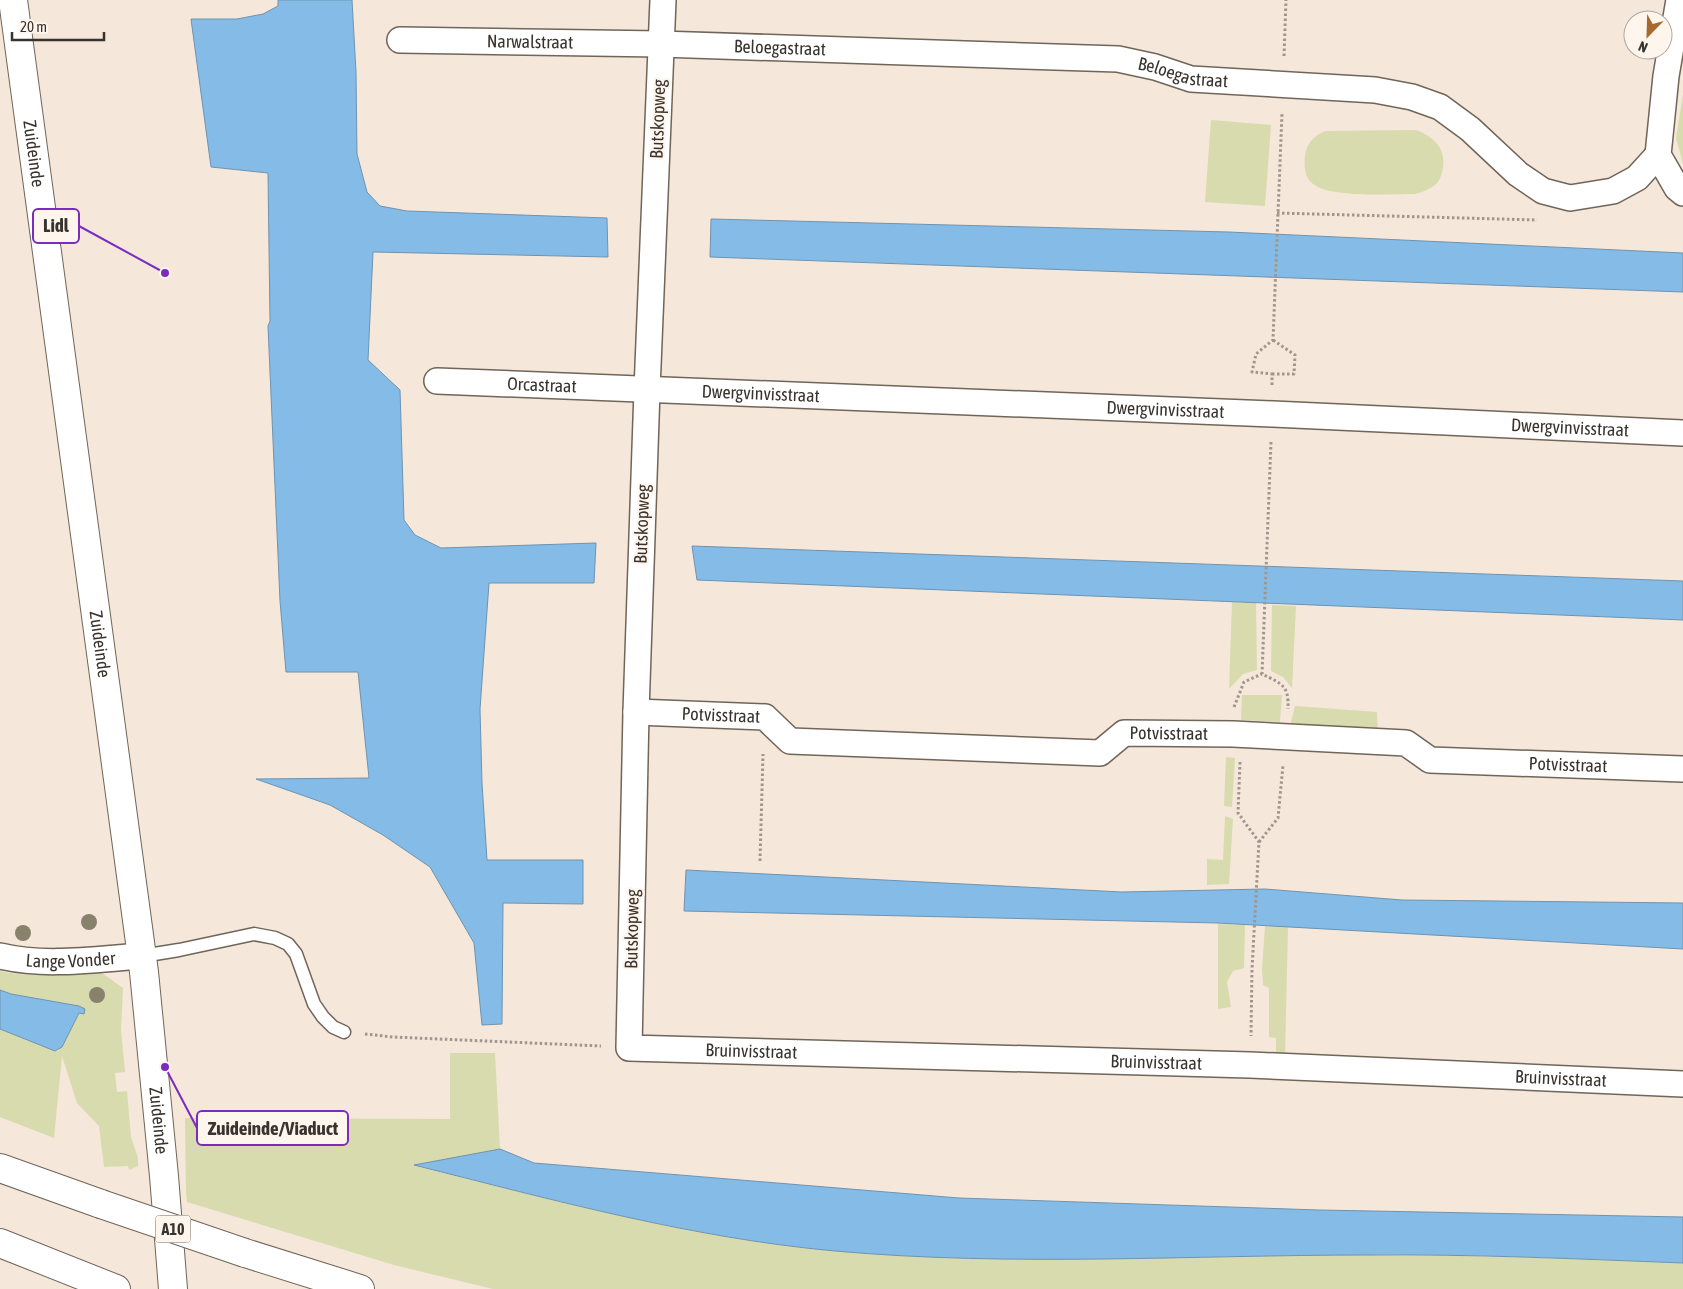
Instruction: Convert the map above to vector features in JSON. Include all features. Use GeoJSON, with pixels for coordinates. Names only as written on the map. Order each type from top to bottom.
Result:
{"type":"FeatureCollection","features":[{"type":"Feature","properties":{"kind":"main road","name":"Zuideinde"},"geometry":{"type":"LineString","coordinates":[[13,0],[142,956],[173,1289]]}},
{"type":"Feature","properties":{"kind":"main road","name":"A10"},"geometry":{"type":"LineString","coordinates":[[0,1168],[245,1253],[360,1289]]}},
{"type":"Feature","properties":{"kind":"main road"},"geometry":{"type":"LineString","coordinates":[[0,1243],[114,1288]]}},
{"type":"Feature","properties":{"kind":"street","name":"Butskopweg"},"geometry":{"type":"LineString","coordinates":[[629,1048],[636,712],[663,0]]}},
{"type":"Feature","properties":{"kind":"street"},"geometry":{"type":"LineString","coordinates":[[1679,0],[1666,76],[1658,155],[1677,188],[1683,194]]}},
{"type":"Feature","properties":{"kind":"street","name":"Narwalstraat"},"geometry":{"type":"LineString","coordinates":[[400,40],[660,44]]}},
{"type":"Feature","properties":{"kind":"street","name":"Beloegastraat"},"geometry":{"type":"LineString","coordinates":[[660,44],[1118,60],[1155,67],[1191,79],[1376,90],[1412,97],[1440,107],[1470,129],[1518,174],[1543,191],[1570,198],[1613,191],[1637,178],[1658,155]]}},
{"type":"Feature","properties":{"kind":"street","name":"Orcastraat"},"geometry":{"type":"LineString","coordinates":[[438,381],[647,390]]}},
{"type":"Feature","properties":{"kind":"street","name":"Dwergvinvisstraat"},"geometry":{"type":"LineString","coordinates":[[647,390],[1263,414],[1683,434]]}},
{"type":"Feature","properties":{"kind":"street","name":"Potvisstraat"},"geometry":{"type":"LineString","coordinates":[[636,712],[764,717],[790,741],[1100,753],[1124,733],[1233,734],[1406,743],[1430,760],[1683,769]]}},
{"type":"Feature","properties":{"kind":"street","name":"Lange Vonder"},"geometry":{"type":"LineString","coordinates":[[0,956],[36,962],[142,956]]}},
{"type":"Feature","properties":{"kind":"street","name":"Bruinvisstraat"},"geometry":{"type":"LineString","coordinates":[[629,1048],[1250,1065],[1683,1084]]}},
{"type":"Feature","properties":{"kind":"lane"},"geometry":{"type":"LineString","coordinates":[[142,956],[254,934],[275,938],[288,944],[296,954],[314,1004],[323,1017],[333,1027],[344,1032]]}},
{"type":"Feature","properties":{"kind":"path"},"geometry":{"type":"LineString","coordinates":[[1275,315],[1277,213],[1541,220]]}},
{"type":"Feature","properties":{"kind":"path"},"geometry":{"type":"LineString","coordinates":[[1272,374],[1294,374],[1295,355],[1273,340]]}},
{"type":"Feature","properties":{"kind":"path"},"geometry":{"type":"LineString","coordinates":[[1263,643],[1267,548]]}},
{"type":"Feature","properties":{"kind":"path"},"geometry":{"type":"LineString","coordinates":[[1250,1065],[1252,969],[1259,842],[1238,814],[1240,756],[1233,734],[1234,704],[1244,682],[1262,674]]}},
{"type":"Feature","properties":{"kind":"path"},"geometry":{"type":"LineString","coordinates":[[760,861],[764,717]]}},
{"type":"Feature","properties":{"kind":"path"},"geometry":{"type":"LineString","coordinates":[[344,1032],[393,1037],[629,1048]]}},
{"type":"Feature","properties":{"kind":"green space"},"geometry":{"type":"Polygon","coordinates":[[[1683,94],[1683,164],[1676,138],[1683,94]]]}},
{"type":"Feature","properties":{"kind":"green space"},"geometry":{"type":"Polygon","coordinates":[[[1211,120],[1271,125],[1265,206],[1205,202],[1211,120]]]}},
{"type":"Feature","properties":{"kind":"green space"},"geometry":{"type":"Polygon","coordinates":[[[1416,130],[1433,140],[1441,149],[1443,155],[1443,168],[1438,182],[1424,191],[1415,194],[1377,195],[1346,193],[1321,188],[1313,184],[1306,175],[1305,155],[1309,143],[1326,131],[1416,130]]]}},
{"type":"Feature","properties":{"kind":"green space"},"geometry":{"type":"Polygon","coordinates":[[[1232,602],[1256,603],[1257,670],[1243,674],[1229,689],[1232,602]]]}},
{"type":"Feature","properties":{"kind":"green space"},"geometry":{"type":"Polygon","coordinates":[[[1272,605],[1296,606],[1292,688],[1283,677],[1271,671],[1272,605]]]}},
{"type":"Feature","properties":{"kind":"green space"},"geometry":{"type":"Polygon","coordinates":[[[1242,695],[1282,695],[1280,722],[1241,720],[1242,695]]]}},
{"type":"Feature","properties":{"kind":"green space"},"geometry":{"type":"Polygon","coordinates":[[[1295,706],[1377,712],[1378,735],[1289,730],[1295,706]]]}},
{"type":"Feature","properties":{"kind":"green space"},"geometry":{"type":"Polygon","coordinates":[[[1226,757],[1235,758],[1232,807],[1224,806],[1226,757]]]}},
{"type":"Feature","properties":{"kind":"green space"},"geometry":{"type":"Polygon","coordinates":[[[1225,816],[1233,819],[1229,884],[1207,885],[1207,859],[1223,860],[1225,816]]]}},
{"type":"Feature","properties":{"kind":"green space"},"geometry":{"type":"Polygon","coordinates":[[[1218,924],[1245,925],[1244,968],[1233,971],[1227,982],[1231,1007],[1218,1009],[1218,924]]]}},
{"type":"Feature","properties":{"kind":"green space"},"geometry":{"type":"Polygon","coordinates":[[[1265,926],[1288,927],[1285,1056],[1276,1058],[1276,1038],[1269,1037],[1269,988],[1263,985],[1262,969],[1265,926]]]}},
{"type":"Feature","properties":{"kind":"green space"},"geometry":{"type":"Polygon","coordinates":[[[0,971],[37,975],[62,975],[99,971],[123,988],[121,1030],[125,1072],[115,1073],[117,1092],[127,1091],[131,1137],[138,1158],[138,1166],[129,1170],[128,1166],[104,1167],[99,1126],[77,1103],[62,1056],[54,1138],[0,1117],[0,1029],[58,1051],[82,1008],[11,994],[0,990],[0,971]]]}},
{"type":"Feature","properties":{"kind":"green space"},"geometry":{"type":"Polygon","coordinates":[[[450,1053],[495,1053],[500,1149],[416,1166],[572,1205],[677,1228],[783,1245],[903,1256],[1102,1259],[1408,1255],[1683,1263],[1683,1289],[493,1289],[394,1265],[187,1202],[185,1118],[450,1119],[450,1053]]]}},
{"type":"Feature","properties":{"kind":"water"},"geometry":{"type":"Polygon","coordinates":[[[278,0],[352,0],[356,72],[357,154],[367,192],[380,206],[407,211],[607,218],[608,257],[373,252],[368,360],[400,390],[404,520],[415,535],[441,548],[596,543],[594,583],[489,583],[480,709],[487,860],[583,860],[583,904],[503,903],[502,1024],[482,1025],[474,943],[430,867],[383,835],[330,805],[256,779],[369,778],[358,672],[286,672],[280,601],[268,326],[270,321],[268,173],[211,167],[191,19],[237,19],[263,14],[278,6],[278,0]]]}},
{"type":"Feature","properties":{"kind":"water"},"geometry":{"type":"Polygon","coordinates":[[[711,219],[1229,232],[1683,253],[1683,292],[710,257],[711,219]]]}},
{"type":"Feature","properties":{"kind":"water"},"geometry":{"type":"Polygon","coordinates":[[[692,546],[1683,581],[1683,620],[697,580],[692,546]]]}},
{"type":"Feature","properties":{"kind":"water"},"geometry":{"type":"Polygon","coordinates":[[[686,870],[1122,892],[1265,889],[1402,900],[1683,903],[1683,949],[1218,923],[684,911],[686,870]]]}},
{"type":"Feature","properties":{"kind":"water"},"geometry":{"type":"Polygon","coordinates":[[[0,990],[11,994],[79,1006],[85,1009],[84,1014],[79,1013],[62,1047],[55,1051],[0,1029],[0,990]]]}},
{"type":"Feature","properties":{"kind":"water"},"geometry":{"type":"Polygon","coordinates":[[[500,1149],[534,1163],[959,1198],[1319,1210],[1683,1217],[1683,1263],[1407,1255],[1035,1259],[902,1256],[835,1251],[728,1237],[676,1227],[571,1204],[414,1165],[500,1149]]]}},
{"type":"Feature","properties":{"kind":"place","name":"Lidl"},"geometry":{"type":"Point","coordinates":[165,273]}},
{"type":"Feature","properties":{"kind":"place","name":"Zuideinde/Viaduct"},"geometry":{"type":"Point","coordinates":[165,1067]}}]}
